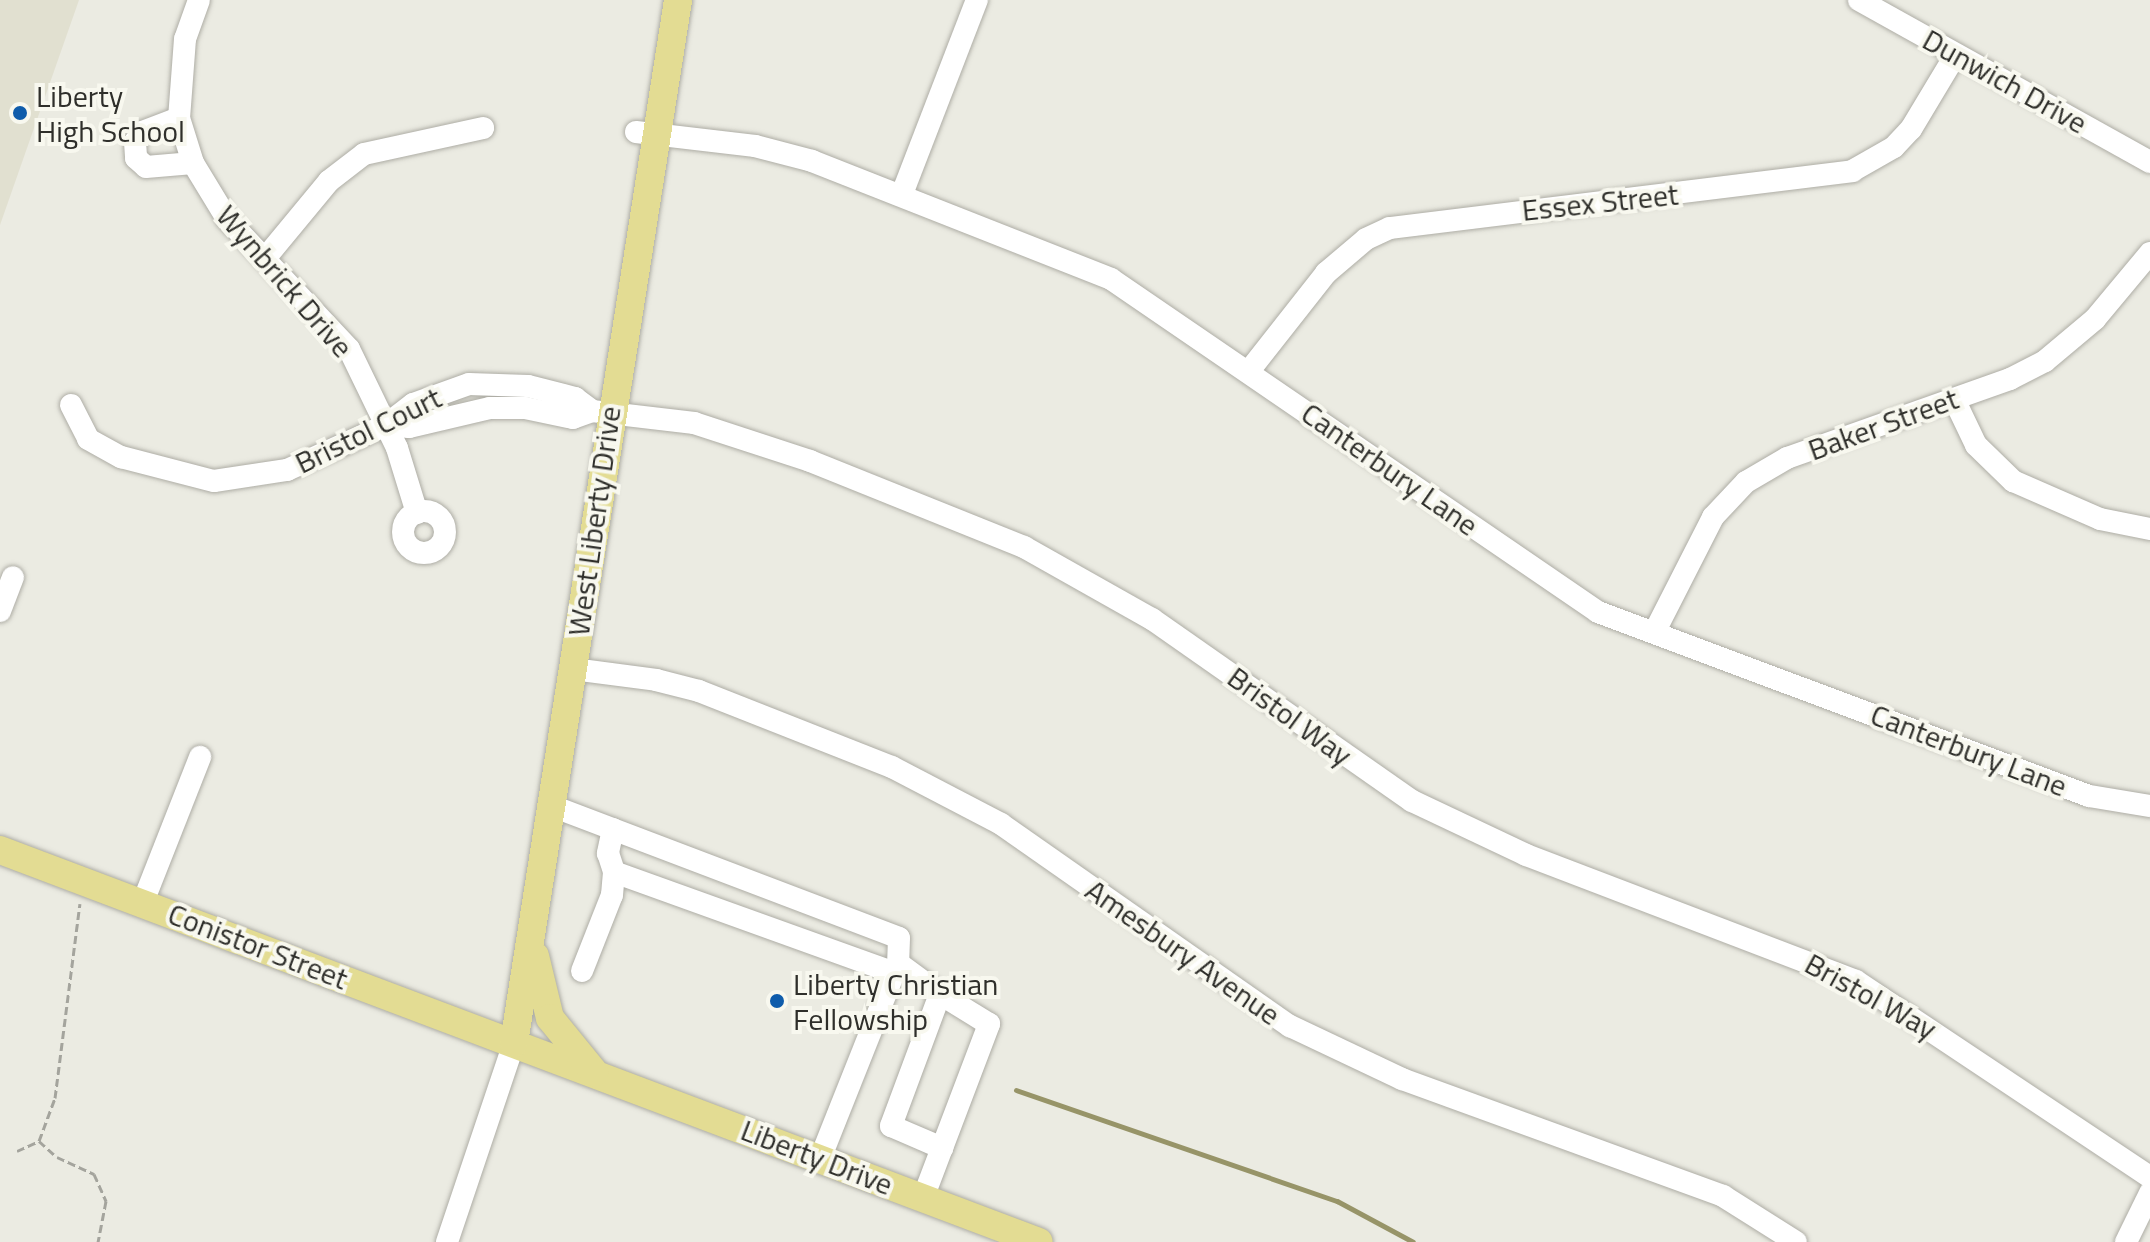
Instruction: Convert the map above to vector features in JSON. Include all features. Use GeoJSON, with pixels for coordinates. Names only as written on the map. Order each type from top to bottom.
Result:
{"type":"FeatureCollection","features":[{"type":"Feature","properties":{"kind":"main road","name":"West Liberty Drive"},"geometry":{"type":"LineString","coordinates":[[514,1043],[573,669],[601,412],[646,133],[678,0]]}},
{"type":"Feature","properties":{"kind":"main road","name":"Conistor Street"},"geometry":{"type":"LineString","coordinates":[[0,850],[514,1043]]}},
{"type":"Feature","properties":{"kind":"main road"},"geometry":{"type":"LineString","coordinates":[[532,932],[538,980],[550,1018],[594,1073]]}},
{"type":"Feature","properties":{"kind":"main road","name":"Liberty Drive"},"geometry":{"type":"LineString","coordinates":[[514,1043],[1039,1242]]}},
{"type":"Feature","properties":{"kind":"street","name":"Wynbrick Drive"},"geometry":{"type":"LineString","coordinates":[[199,0],[185,39],[179,118],[193,163],[227,219],[267,256],[349,349],[386,425],[417,513]]}},
{"type":"Feature","properties":{"kind":"street"},"geometry":{"type":"LineString","coordinates":[[902,194],[977,0]]}},
{"type":"Feature","properties":{"kind":"street","name":"Dunwich Drive"},"geometry":{"type":"LineString","coordinates":[[1859,0],[2150,162]]}},
{"type":"Feature","properties":{"kind":"street","name":"Essex Street"},"geometry":{"type":"LineString","coordinates":[[1249,371],[1326,273],[1366,239],[1390,228],[1852,171],[1874,161],[1911,129],[1956,54]]}},
{"type":"Feature","properties":{"kind":"street"},"geometry":{"type":"LineString","coordinates":[[179,118],[142,132],[135,142],[136,158],[146,167],[193,163]]}},
{"type":"Feature","properties":{"kind":"street"},"geometry":{"type":"LineString","coordinates":[[267,256],[329,181],[364,154],[483,128]]}},
{"type":"Feature","properties":{"kind":"street","name":"Canterbury Lane"},"geometry":{"type":"LineString","coordinates":[[646,133],[755,146],[902,194],[1111,279],[1249,371],[1572,597],[2089,796],[2150,806]]}},
{"type":"Feature","properties":{"kind":"street","name":"Baker Street"},"geometry":{"type":"LineString","coordinates":[[1655,631],[1713,517],[1746,482],[1787,458],[1954,399],[2045,361],[2095,319],[2150,253]]}},
{"type":"Feature","properties":{"kind":"street"},"geometry":{"type":"LineString","coordinates":[[487,383],[490,408]]}},
{"type":"Feature","properties":{"kind":"street","name":"Bristol Court"},"geometry":{"type":"LineString","coordinates":[[71,405],[88,439],[121,457],[214,481],[287,470],[386,425],[413,404],[434,395],[487,383],[527,397]]}},
{"type":"Feature","properties":{"kind":"street"},"geometry":{"type":"LineString","coordinates":[[434,395],[441,418]]}},
{"type":"Feature","properties":{"kind":"street","name":"Bristol Way"},"geometry":{"type":"LineString","coordinates":[[386,425],[409,427],[527,397],[573,418],[601,412],[694,423],[737,434],[1024,547],[1152,619],[1412,801],[1526,855],[1856,981],[2150,1177]]}},
{"type":"Feature","properties":{"kind":"street"},"geometry":{"type":"LineString","coordinates":[[1954,399],[1976,445],[2013,481],[2100,519],[2150,529]]}},
{"type":"Feature","properties":{"kind":"street"},"geometry":{"type":"LineString","coordinates":[[0,611],[13,577]]}},
{"type":"Feature","properties":{"kind":"street","name":"Amesbury Avenue"},"geometry":{"type":"LineString","coordinates":[[573,669],[656,680],[699,691],[892,767],[1001,824],[1290,1026],[1402,1079],[1723,1196],[1796,1242]]}},
{"type":"Feature","properties":{"kind":"street"},"geometry":{"type":"LineString","coordinates":[[143,902],[200,757]]}},
{"type":"Feature","properties":{"kind":"street"},"geometry":{"type":"LineString","coordinates":[[552,806],[899,938],[895,968],[820,1159]]}},
{"type":"Feature","properties":{"kind":"street"},"geometry":{"type":"LineString","coordinates":[[613,829],[608,866],[614,872],[895,968],[989,1024],[923,1198]]}},
{"type":"Feature","properties":{"kind":"street"},"geometry":{"type":"LineString","coordinates":[[582,971],[612,895],[614,872]]}},
{"type":"Feature","properties":{"kind":"street"},"geometry":{"type":"LineString","coordinates":[[940,994],[891,1126],[942,1148]]}},
{"type":"Feature","properties":{"kind":"street"},"geometry":{"type":"LineString","coordinates":[[447,1242],[514,1043]]}},
{"type":"Feature","properties":{"kind":"street"},"geometry":{"type":"LineString","coordinates":[[2126,1242],[2150,1193]]}},
{"type":"Feature","properties":{"kind":"path"},"geometry":{"type":"LineString","coordinates":[[17,1151],[39,1141],[55,1098],[80,904]]}},
{"type":"Feature","properties":{"kind":"path"},"geometry":{"type":"LineString","coordinates":[[39,1141],[57,1157],[94,1174],[106,1201],[98,1242]]}},
{"type":"Feature","properties":{"kind":"shaded area","name":"Liberty High School"},"geometry":{"type":"Polygon","coordinates":[[[0,0],[79,0],[0,225],[0,0]]]}},
{"type":"Feature","properties":{"kind":"waterway"},"geometry":{"type":"LineString","coordinates":[[1016,1090],[1337,1201],[1413,1242]]}},
{"type":"Feature","properties":{"kind":"place","name":"Liberty High School"},"geometry":{"type":"Point","coordinates":[20,113]}},
{"type":"Feature","properties":{"kind":"place","name":"Liberty Christian Fellowship"},"geometry":{"type":"Point","coordinates":[777,1001]}}]}
